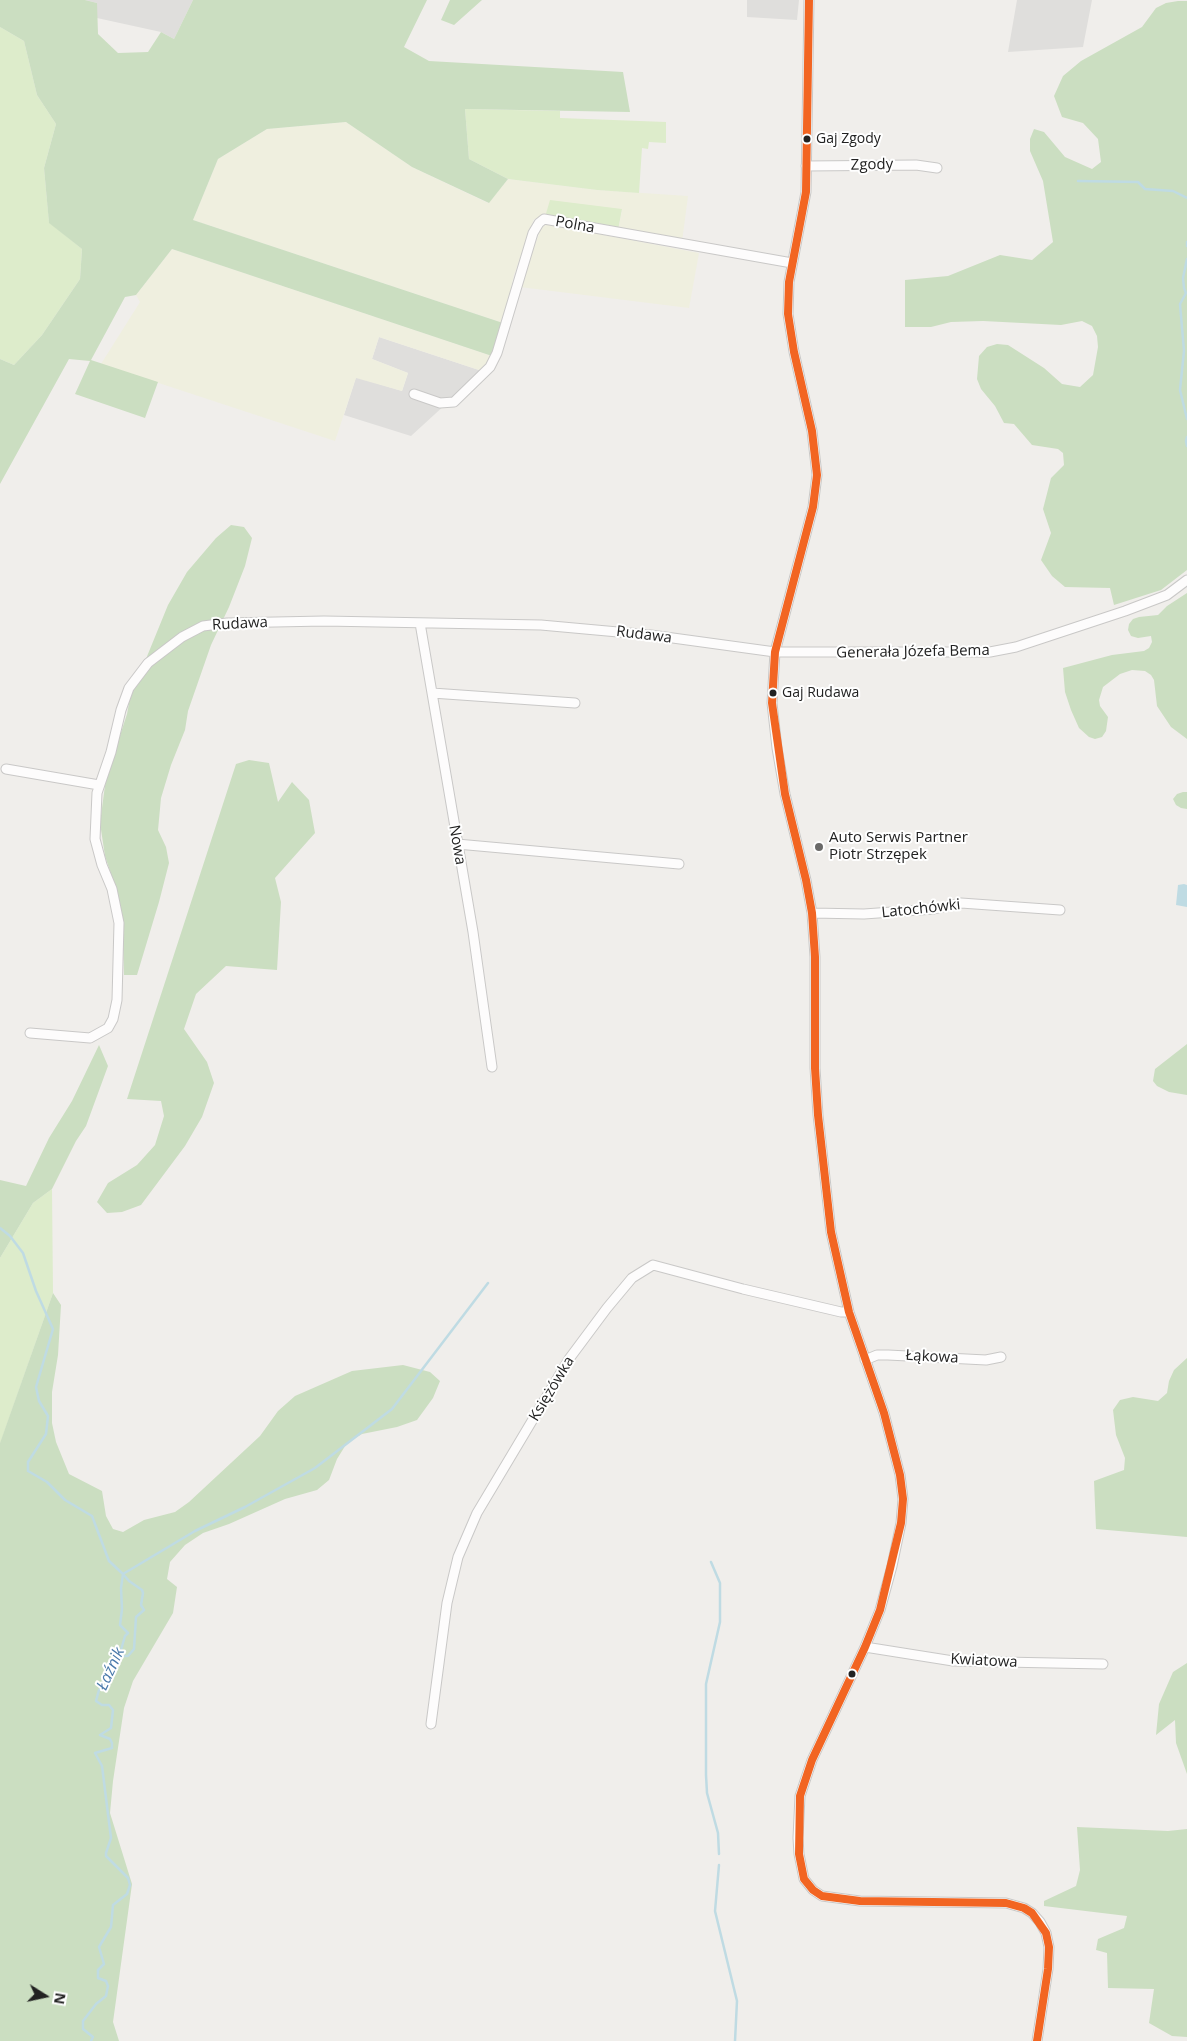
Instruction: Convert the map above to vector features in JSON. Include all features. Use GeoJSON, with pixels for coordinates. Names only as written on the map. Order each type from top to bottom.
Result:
{"type":"FeatureCollection","features":[{"type":"Feature","properties":{"kind":"street"},"geometry":{"type":"LineString","coordinates":[[810,0],[806,166],[803,210],[789,282],[788,314],[794,352],[812,431],[817,475],[813,507],[775,652],[772,694],[777,748],[812,913],[815,957],[814,1051],[818,1115],[832,1232],[849,1312],[884,1413],[900,1475],[903,1500],[901,1523],[886,1591],[865,1647],[812,1760],[800,1796],[798,1838],[801,1869],[804,1878],[813,1890],[822,1896],[860,1901],[1006,1903],[1024,1908],[1032,1913],[1046,1933],[1049,1947],[1048,1969],[1037,2041]]}},
{"type":"Feature","properties":{"kind":"street","name":"Zgody"},"geometry":{"type":"LineString","coordinates":[[806,166],[916,165],[937,168]]}},
{"type":"Feature","properties":{"kind":"street","name":"Polna"},"geometry":{"type":"LineString","coordinates":[[414,394],[440,403],[454,402],[490,367],[497,353],[533,233],[539,223],[544,220],[792,263]]}},
{"type":"Feature","properties":{"kind":"street","name":"Generała Józefa Bema"},"geometry":{"type":"LineString","coordinates":[[775,652],[990,652],[1016,647],[1124,612],[1167,595],[1187,580]]}},
{"type":"Feature","properties":{"kind":"street","name":"Rudawa"},"geometry":{"type":"LineString","coordinates":[[30,1033],[90,1038],[108,1028],[116,1013],[119,923],[112,889],[102,865],[95,838],[97,793],[129,688],[148,663],[182,637],[203,626],[227,623],[324,621],[541,625],[775,652]]}},
{"type":"Feature","properties":{"kind":"street","name":"Nowa"},"geometry":{"type":"LineString","coordinates":[[420,623],[474,942],[492,1067]]}},
{"type":"Feature","properties":{"kind":"street"},"geometry":{"type":"LineString","coordinates":[[432,693],[575,702]]}},
{"type":"Feature","properties":{"kind":"street"},"geometry":{"type":"LineString","coordinates":[[6,769],[99,785]]}},
{"type":"Feature","properties":{"kind":"street"},"geometry":{"type":"LineString","coordinates":[[457,844],[679,864]]}},
{"type":"Feature","properties":{"kind":"street","name":"Latochówki"},"geometry":{"type":"LineString","coordinates":[[812,913],[864,914],[924,910],[961,903],[1060,910]]}},
{"type":"Feature","properties":{"kind":"street","name":"Księżówka"},"geometry":{"type":"LineString","coordinates":[[431,1724],[447,1603],[458,1557],[477,1513],[569,1359],[632,1278],[653,1266],[743,1289],[841,1312],[849,1312]]}},
{"type":"Feature","properties":{"kind":"street","name":"Łąkowa"},"geometry":{"type":"LineString","coordinates":[[865,1360],[888,1354],[986,1360],[1001,1357]]}},
{"type":"Feature","properties":{"kind":"street","name":"Kwiatowa"},"geometry":{"type":"LineString","coordinates":[[865,1647],[954,1661],[1103,1664]]}},
{"type":"Feature","properties":{"kind":"shaded area"},"geometry":{"type":"Polygon","coordinates":[[[85,0],[193,0],[174,39],[161,32],[97,18],[97,3],[85,0]]]}},
{"type":"Feature","properties":{"kind":"shaded area"},"geometry":{"type":"Polygon","coordinates":[[[747,0],[799,0],[797,20],[747,17],[747,0]]]}},
{"type":"Feature","properties":{"kind":"shaded area"},"geometry":{"type":"Polygon","coordinates":[[[1017,0],[1092,0],[1083,47],[1008,52],[1017,0]]]}},
{"type":"Feature","properties":{"kind":"shaded area"},"geometry":{"type":"Polygon","coordinates":[[[379,337],[482,371],[411,436],[344,415],[356,377],[402,391],[408,373],[372,359],[379,337]]]}},
{"type":"Feature","properties":{"kind":"green space"},"geometry":{"type":"Polygon","coordinates":[[[0,0],[85,0],[97,3],[98,34],[118,53],[148,52],[161,32],[174,39],[193,0],[427,0],[404,47],[429,61],[623,72],[630,112],[465,109],[469,159],[508,179],[489,203],[412,167],[346,122],[267,129],[218,159],[193,220],[503,323],[492,356],[172,249],[136,295],[125,297],[91,360],[158,382],[145,418],[75,394],[90,361],[69,359],[0,484],[0,359],[14,365],[42,335],[80,279],[82,249],[49,223],[44,168],[56,124],[37,95],[24,41],[0,27],[0,0]]]}},
{"type":"Feature","properties":{"kind":"green space"},"geometry":{"type":"Polygon","coordinates":[[[450,0],[482,0],[454,25],[441,20],[450,0]]]}},
{"type":"Feature","properties":{"kind":"green space"},"geometry":{"type":"Polygon","coordinates":[[[1187,1],[1187,570],[1161,590],[1114,605],[1110,588],[1065,587],[1052,576],[1041,560],[1051,533],[1043,509],[1051,478],[1064,465],[1063,453],[1058,449],[1032,445],[1014,424],[1004,423],[995,406],[981,389],[977,379],[979,356],[987,347],[997,344],[1008,345],[1044,368],[1062,384],[1080,387],[1093,375],[1098,347],[1097,336],[1092,326],[1082,321],[1061,325],[983,321],[951,322],[931,327],[905,327],[905,280],[948,276],[1000,255],[1032,260],[1053,242],[1043,181],[1030,151],[1030,139],[1034,129],[1044,132],[1065,157],[1092,169],[1101,162],[1098,139],[1083,123],[1062,117],[1054,96],[1063,76],[1081,61],[1142,27],[1156,8],[1166,3],[1187,1]]]}},
{"type":"Feature","properties":{"kind":"green space"},"geometry":{"type":"Polygon","coordinates":[[[0,27],[24,41],[37,95],[56,124],[44,168],[49,222],[82,249],[80,279],[42,335],[14,365],[0,359],[0,27]]]}},
{"type":"Feature","properties":{"kind":"green space"},"geometry":{"type":"Polygon","coordinates":[[[465,109],[560,111],[560,118],[666,122],[666,143],[649,142],[648,149],[642,148],[639,193],[508,179],[469,159],[465,109]]]}},
{"type":"Feature","properties":{"kind":"green space"},"geometry":{"type":"Polygon","coordinates":[[[346,122],[412,167],[488,203],[508,179],[597,190],[688,196],[682,242],[618,230],[622,210],[534,219],[514,275],[503,323],[193,220],[218,159],[267,129],[346,122]]]}},
{"type":"Feature","properties":{"kind":"green space"},"geometry":{"type":"Polygon","coordinates":[[[550,200],[622,209],[618,230],[545,217],[550,200]]]}},
{"type":"Feature","properties":{"kind":"green space"},"geometry":{"type":"Polygon","coordinates":[[[547,224],[699,253],[689,308],[520,287],[541,228],[547,224]]]}},
{"type":"Feature","properties":{"kind":"green space"},"geometry":{"type":"Polygon","coordinates":[[[172,249],[492,356],[482,371],[379,337],[372,359],[408,373],[402,391],[356,378],[335,441],[101,364],[140,302],[136,295],[172,249]]]}},
{"type":"Feature","properties":{"kind":"green space"},"geometry":{"type":"Polygon","coordinates":[[[231,525],[244,527],[252,538],[245,566],[229,607],[211,645],[188,711],[185,730],[171,765],[161,798],[158,830],[166,847],[169,863],[137,975],[124,975],[123,938],[114,883],[105,856],[100,823],[106,778],[127,714],[130,698],[168,605],[187,572],[216,538],[231,525]]]}},
{"type":"Feature","properties":{"kind":"green space"},"geometry":{"type":"Polygon","coordinates":[[[1187,593],[1187,739],[1171,727],[1157,706],[1154,680],[1151,675],[1145,671],[1132,670],[1120,674],[1103,687],[1099,700],[1100,706],[1108,717],[1106,731],[1102,737],[1095,739],[1089,737],[1079,728],[1071,710],[1065,692],[1063,668],[1112,655],[1144,651],[1149,648],[1152,642],[1151,636],[1138,638],[1131,636],[1128,630],[1129,624],[1133,619],[1139,617],[1158,615],[1167,606],[1187,593]]]}},
{"type":"Feature","properties":{"kind":"green space"},"geometry":{"type":"Polygon","coordinates":[[[249,760],[269,763],[278,802],[292,782],[309,800],[315,833],[275,878],[281,902],[277,970],[226,966],[196,994],[184,1029],[207,1062],[214,1083],[202,1117],[185,1146],[141,1205],[122,1212],[107,1213],[97,1202],[108,1183],[137,1165],[155,1145],[164,1116],[161,1101],[127,1099],[236,764],[249,760]]]}},
{"type":"Feature","properties":{"kind":"green space"},"geometry":{"type":"Polygon","coordinates":[[[1187,792],[1187,809],[1176,805],[1173,799],[1177,794],[1187,792]]]}},
{"type":"Feature","properties":{"kind":"green space"},"geometry":{"type":"Polygon","coordinates":[[[1187,1044],[1187,1095],[1169,1092],[1157,1086],[1153,1081],[1155,1069],[1187,1044]]]}},
{"type":"Feature","properties":{"kind":"green space"},"geometry":{"type":"Polygon","coordinates":[[[99,1045],[108,1066],[86,1126],[76,1141],[52,1189],[33,1203],[0,1258],[0,1180],[26,1186],[49,1138],[72,1101],[99,1045]]]}},
{"type":"Feature","properties":{"kind":"green space"},"geometry":{"type":"Polygon","coordinates":[[[52,1189],[53,1293],[0,1444],[0,1258],[33,1203],[52,1189]]]}},
{"type":"Feature","properties":{"kind":"green space"},"geometry":{"type":"Polygon","coordinates":[[[53,1293],[61,1305],[58,1355],[52,1392],[52,1423],[56,1442],[69,1474],[102,1491],[106,1516],[113,1529],[123,1532],[144,1520],[175,1512],[189,1502],[260,1436],[278,1411],[295,1396],[352,1371],[403,1365],[430,1372],[440,1381],[433,1398],[417,1420],[397,1427],[362,1434],[347,1443],[337,1459],[329,1480],[317,1490],[285,1499],[229,1524],[203,1533],[185,1545],[170,1562],[167,1579],[177,1587],[173,1613],[133,1681],[124,1708],[113,1781],[110,1813],[132,1884],[113,2022],[119,2041],[0,2041],[0,1443],[53,1293]]]}},
{"type":"Feature","properties":{"kind":"green space"},"geometry":{"type":"Polygon","coordinates":[[[1187,1358],[1187,1537],[1096,1529],[1094,1481],[1124,1470],[1125,1458],[1116,1435],[1113,1410],[1120,1400],[1133,1397],[1158,1401],[1167,1393],[1169,1381],[1174,1370],[1187,1358]]]}},
{"type":"Feature","properties":{"kind":"green space"},"geometry":{"type":"Polygon","coordinates":[[[1187,1663],[1187,1774],[1176,1743],[1175,1720],[1156,1735],[1159,1704],[1173,1672],[1187,1663]]]}},
{"type":"Feature","properties":{"kind":"green space"},"geometry":{"type":"Polygon","coordinates":[[[1077,1827],[1168,1831],[1187,1829],[1187,2037],[1172,2036],[1149,2023],[1154,1989],[1108,1988],[1107,1953],[1096,1950],[1098,1939],[1124,1928],[1127,1916],[1044,1906],[1044,1901],[1076,1886],[1080,1870],[1077,1827]]]}},
{"type":"Feature","properties":{"kind":"water"},"geometry":{"type":"Polygon","coordinates":[[[1178,885],[1187,885],[1187,907],[1176,905],[1178,885]]]}},
{"type":"Feature","properties":{"kind":"waterway"},"geometry":{"type":"LineString","coordinates":[[1078,181],[1138,182],[1145,189],[1173,191],[1187,198]]}},
{"type":"Feature","properties":{"kind":"waterway"},"geometry":{"type":"LineString","coordinates":[[1187,259],[1183,278],[1186,293],[1180,304],[1184,351],[1180,390],[1187,419]]}},
{"type":"Feature","properties":{"kind":"waterway"},"geometry":{"type":"LineString","coordinates":[[1187,437],[1187,446]]}},
{"type":"Feature","properties":{"kind":"waterway","name":"Łaźnik"},"geometry":{"type":"LineString","coordinates":[[0,1228],[10,1236],[23,1253],[36,1291],[53,1329],[36,1387],[39,1401],[48,1416],[46,1434],[28,1462],[28,1471],[47,1482],[65,1500],[92,1516],[109,1561],[123,1574],[120,1625],[128,1633],[125,1636],[106,1684],[99,1690],[96,1701],[102,1705],[109,1705],[113,1710],[111,1728],[100,1735],[110,1739],[112,1748],[95,1753],[102,1766],[111,1838],[106,1856],[128,1878],[130,1885],[127,1894],[113,1905],[111,1927],[99,1947],[104,1964],[98,1970],[98,1978],[106,1981],[108,1986],[106,1996],[96,2004],[83,2021],[83,2029],[93,2037],[91,2041]]}},
{"type":"Feature","properties":{"kind":"waterway"},"geometry":{"type":"LineString","coordinates":[[118,1656],[128,1656],[134,1649],[136,1617],[144,1610],[141,1605],[142,1590],[123,1574],[195,1531],[245,1507],[315,1468],[392,1409],[488,1283]]}},
{"type":"Feature","properties":{"kind":"waterway"},"geometry":{"type":"LineString","coordinates":[[711,1562],[720,1583],[720,1622],[706,1684],[706,1775],[707,1793],[718,1833],[719,1854]]}},
{"type":"Feature","properties":{"kind":"waterway"},"geometry":{"type":"LineString","coordinates":[[719,1865],[715,1911],[737,2001],[735,2041]]}},
{"type":"Feature","properties":{"kind":"transit line"},"geometry":{"type":"LineString","coordinates":[[809,0],[806,192],[789,282],[788,314],[794,352],[812,431],[817,475],[813,507],[775,652],[772,703],[785,794],[812,913],[815,957],[815,1068],[818,1115],[831,1232],[849,1312],[884,1413],[900,1475],[903,1499],[901,1523],[880,1610],[865,1647],[812,1760],[800,1796],[799,1854],[804,1879],[813,1890],[822,1896],[860,1901],[1006,1903],[1024,1908],[1032,1913],[1046,1933],[1049,1947],[1048,1969],[1037,2041]]}},
{"type":"Feature","properties":{"kind":"place","name":"Gaj Zgody"},"geometry":{"type":"Point","coordinates":[807,139]}},
{"type":"Feature","properties":{"kind":"place","name":"Gaj Rudawa"},"geometry":{"type":"Point","coordinates":[773,693]}},
{"type":"Feature","properties":{"kind":"place","name":"Auto Serwis Partner Piotr Strzępek"},"geometry":{"type":"Point","coordinates":[819,847]}}]}
